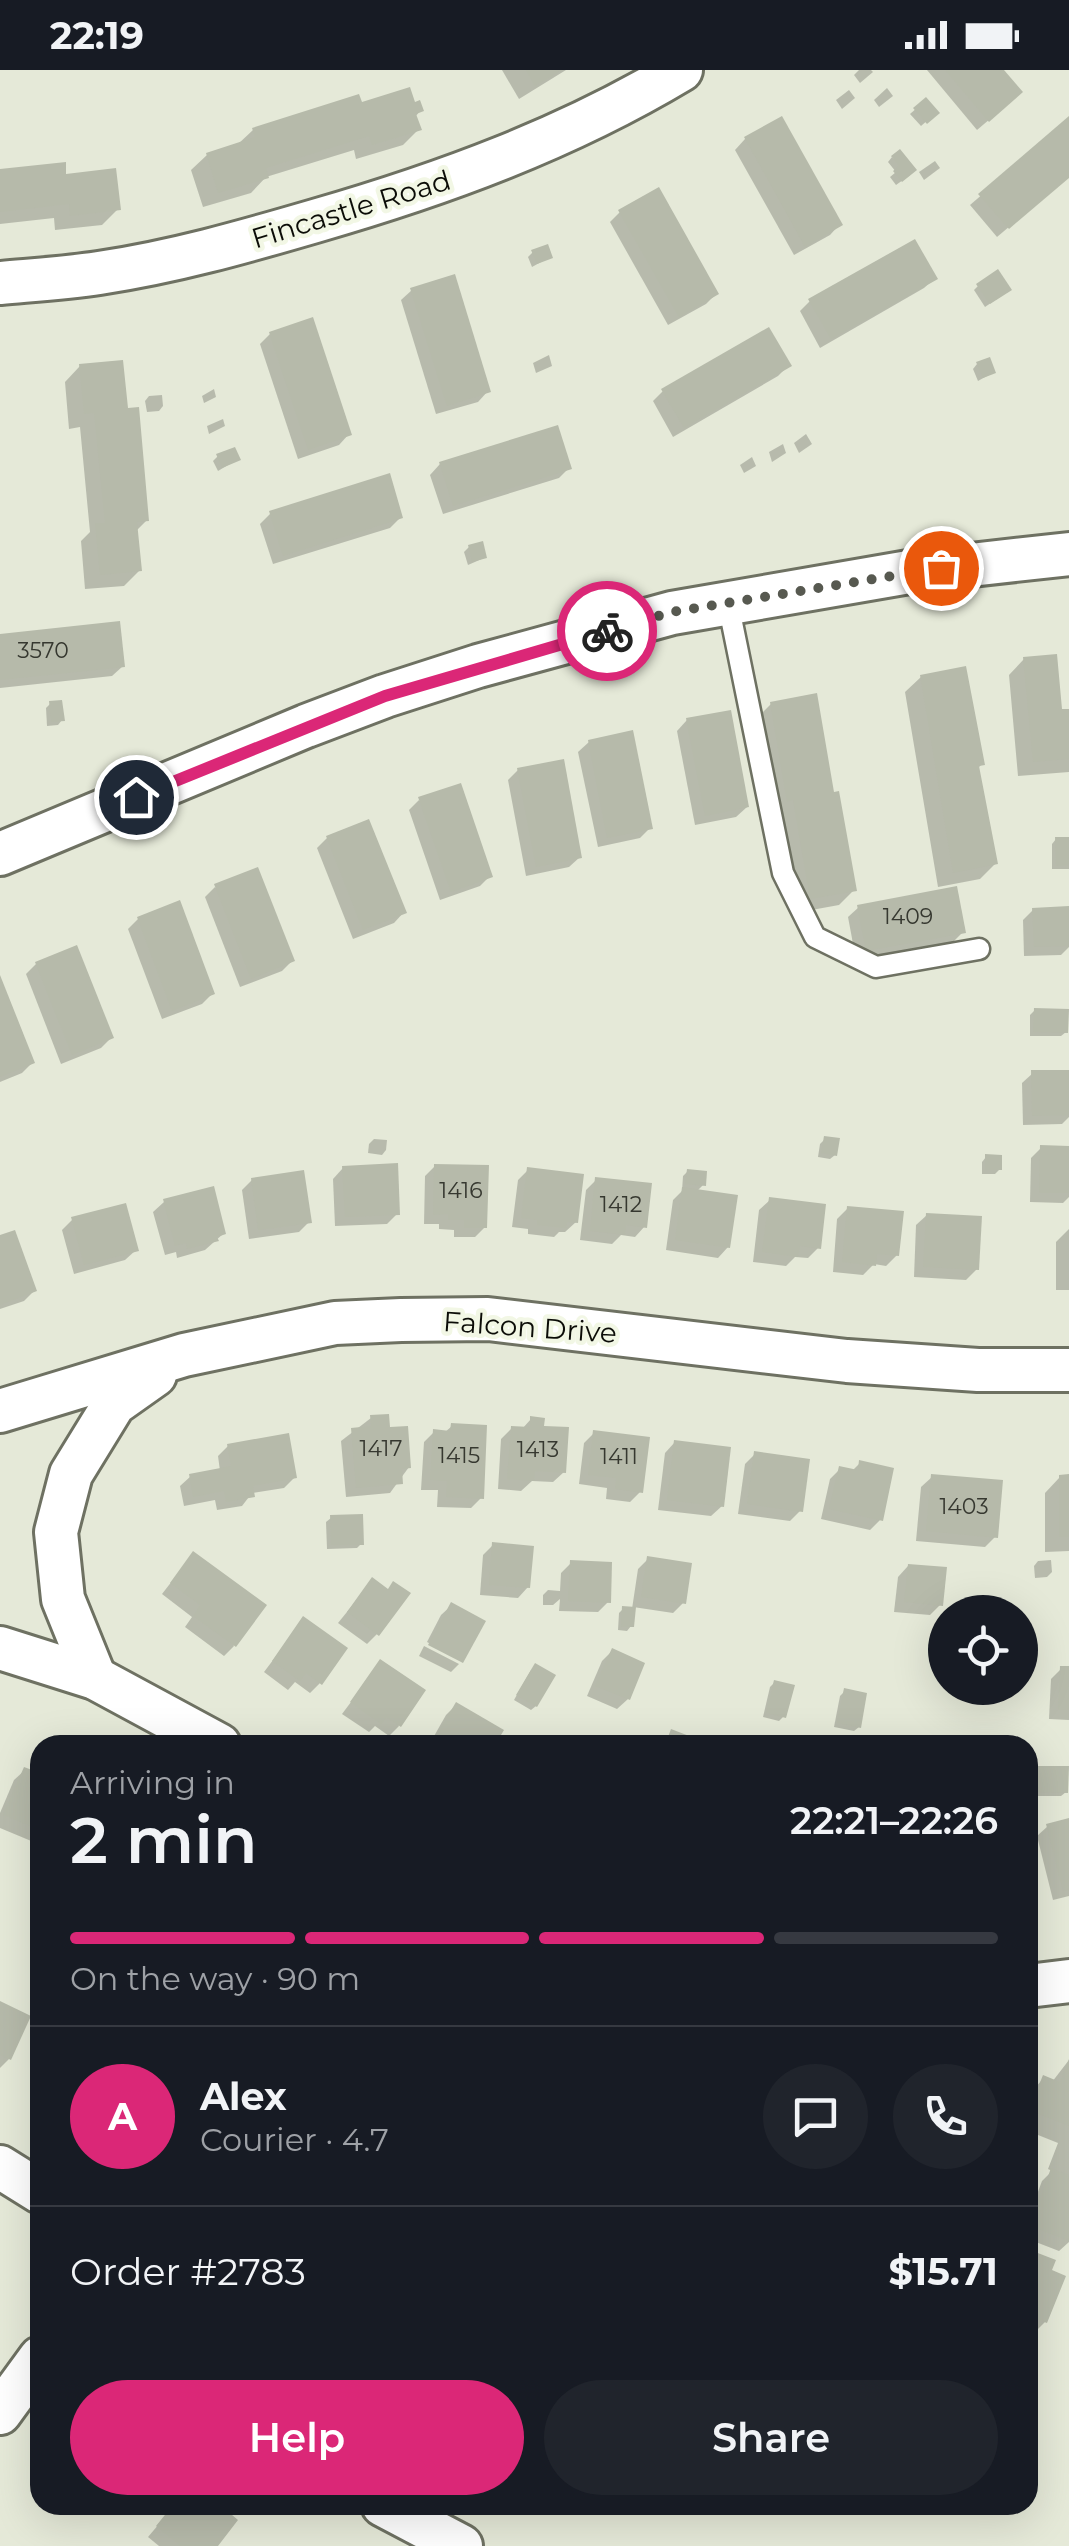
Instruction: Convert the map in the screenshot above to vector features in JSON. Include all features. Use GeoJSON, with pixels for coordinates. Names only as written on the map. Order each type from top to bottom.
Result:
{"type":"FeatureCollection","features":[{"type":"Feature","properties":{"kind":"street","name":"Fincastle Road"},"geometry":{"type":"LineString","coordinates":[[0,283],[98,273],[224,248],[391,199],[542,143],[682,70]]}},
{"type":"Feature","properties":{"kind":"street"},"geometry":{"type":"LineString","coordinates":[[0,854],[385,696],[672,612],[909,572],[1069,554]]}},
{"type":"Feature","properties":{"kind":"street","name":"Falcon Drive"},"geometry":{"type":"LineString","coordinates":[[0,1412],[184,1355],[335,1323],[488,1319],[848,1362],[978,1370],[1069,1370]]}},
{"type":"Feature","properties":{"kind":"street"},"geometry":{"type":"LineString","coordinates":[[95,1678],[63,1599],[56,1532],[71,1474],[114,1404],[184,1355]]}},
{"type":"Feature","properties":{"kind":"street"},"geometry":{"type":"LineString","coordinates":[[0,1648],[95,1678],[200,1735]]}},
{"type":"Feature","properties":{"kind":"street"},"geometry":{"type":"LineString","coordinates":[[1038,1985],[1069,1981]]}},
{"type":"Feature","properties":{"kind":"street"},"geometry":{"type":"LineString","coordinates":[[0,2167],[30,2186]]}},
{"type":"Feature","properties":{"kind":"street"},"geometry":{"type":"LineString","coordinates":[[0,2414],[30,2372]]}},
{"type":"Feature","properties":{"kind":"street"},"geometry":{"type":"LineString","coordinates":[[402,2515],[462,2546]]}},
{"type":"Feature","properties":{"kind":"lane"},"geometry":{"type":"LineString","coordinates":[[728,603],[783,874],[815,937],[876,967],[979,949]]}},
{"type":"Feature","properties":{"kind":"building"},"geometry":{"type":"Polygon","coordinates":[[[526,70],[562,70],[535,86],[526,70]]]}},
{"type":"Feature","properties":{"kind":"building"},"geometry":{"type":"Polygon","coordinates":[[[945,70],[1004,70],[1023,92],[989,122],[945,70]]]}},
{"type":"Feature","properties":{"kind":"building"},"geometry":{"type":"Polygon","coordinates":[[[410,87],[415,102],[420,100],[424,111],[416,114],[422,130],[372,145],[369,136],[266,168],[269,178],[218,193],[206,153],[255,137],[252,128],[359,94],[362,102],[410,87]]]}},
{"type":"Feature","properties":{"kind":"building"},"geometry":{"type":"Polygon","coordinates":[[[926,97],[940,113],[927,124],[913,108],[926,97]]]}},
{"type":"Feature","properties":{"kind":"building"},"geometry":{"type":"Polygon","coordinates":[[[782,116],[843,225],[805,247],[744,137],[782,116]]]}},
{"type":"Feature","properties":{"kind":"building"},"geometry":{"type":"Polygon","coordinates":[[[1069,116],[1069,178],[1009,229],[978,194],[1069,116]]]}},
{"type":"Feature","properties":{"kind":"building"},"geometry":{"type":"Polygon","coordinates":[[[900,149],[917,170],[902,182],[893,171],[899,166],[891,156],[900,149]]]}},
{"type":"Feature","properties":{"kind":"building"},"geometry":{"type":"Polygon","coordinates":[[[66,162],[66,174],[116,168],[121,210],[70,216],[69,204],[0,212],[0,169],[66,162]]]}},
{"type":"Feature","properties":{"kind":"building"},"geometry":{"type":"Polygon","coordinates":[[[659,187],[719,294],[679,317],[618,210],[659,187]]]}},
{"type":"Feature","properties":{"kind":"building"},"geometry":{"type":"Polygon","coordinates":[[[915,239],[938,279],[831,339],[808,299],[915,239]]]}},
{"type":"Feature","properties":{"kind":"building"},"geometry":{"type":"Polygon","coordinates":[[[548,244],[553,258],[537,264],[531,250],[548,244]]]}},
{"type":"Feature","properties":{"kind":"building"},"geometry":{"type":"Polygon","coordinates":[[[998,269],[1012,290],[990,304],[976,284],[998,269]]]}},
{"type":"Feature","properties":{"kind":"building"},"geometry":{"type":"Polygon","coordinates":[[[455,274],[491,392],[447,406],[410,288],[455,274]]]}},
{"type":"Feature","properties":{"kind":"building"},"geometry":{"type":"Polygon","coordinates":[[[313,317],[352,435],[308,450],[269,332],[313,317]]]}},
{"type":"Feature","properties":{"kind":"building"},"geometry":{"type":"Polygon","coordinates":[[[769,327],[792,366],[684,428],[661,389],[769,327]]]}},
{"type":"Feature","properties":{"kind":"building"},"geometry":{"type":"Polygon","coordinates":[[[990,357],[996,373],[983,378],[976,362],[990,357]]]}},
{"type":"Feature","properties":{"kind":"building"},"geometry":{"type":"Polygon","coordinates":[[[123,360],[128,408],[139,407],[149,521],[137,522],[142,571],[100,575],[95,523],[105,523],[94,413],[84,414],[79,364],[123,360]]]}},
{"type":"Feature","properties":{"kind":"building"},"geometry":{"type":"Polygon","coordinates":[[[558,425],[572,469],[453,506],[439,462],[558,425]]]}},
{"type":"Feature","properties":{"kind":"building"},"geometry":{"type":"Polygon","coordinates":[[[235,447],[241,460],[222,468],[216,454],[235,447]]]}},
{"type":"Feature","properties":{"kind":"building"},"geometry":{"type":"Polygon","coordinates":[[[390,473],[403,518],[283,556],[269,511],[390,473]]]}},
{"type":"Feature","properties":{"kind":"building"},"geometry":{"type":"Polygon","coordinates":[[[483,541],[487,558],[472,562],[468,545],[483,541]]]}},
{"type":"Feature","properties":{"kind":"building"},"geometry":{"type":"Polygon","coordinates":[[[120,621],[125,667],[0,680],[0,634],[120,621]]]}},
{"type":"Feature","properties":{"kind":"building"},"geometry":{"type":"Polygon","coordinates":[[[1057,654],[1062,709],[1069,709],[1069,759],[1033,762],[1023,657],[1057,654]]]}},
{"type":"Feature","properties":{"kind":"building"},"geometry":{"type":"Polygon","coordinates":[[[966,666],[985,765],[979,766],[998,864],[953,873],[920,675],[966,666]]]}},
{"type":"Feature","properties":{"kind":"building"},"geometry":{"type":"Polygon","coordinates":[[[817,693],[857,891],[810,899],[793,800],[787,802],[770,702],[817,693]]]}},
{"type":"Feature","properties":{"kind":"building"},"geometry":{"type":"Polygon","coordinates":[[[62,700],[65,721],[51,722],[49,701],[62,700]]]}},
{"type":"Feature","properties":{"kind":"building"},"geometry":{"type":"Polygon","coordinates":[[[731,710],[749,807],[705,816],[686,718],[731,710]]]}},
{"type":"Feature","properties":{"kind":"building"},"geometry":{"type":"Polygon","coordinates":[[[633,730],[653,829],[607,838],[588,740],[633,730]]]}},
{"type":"Feature","properties":{"kind":"building"},"geometry":{"type":"Polygon","coordinates":[[[564,759],[582,858],[536,867],[517,768],[564,759]]]}},
{"type":"Feature","properties":{"kind":"building"},"geometry":{"type":"Polygon","coordinates":[[[461,783],[493,877],[451,892],[418,797],[461,783]]]}},
{"type":"Feature","properties":{"kind":"building"},"geometry":{"type":"Polygon","coordinates":[[[369,819],[407,913],[363,930],[326,836],[369,819]]]}},
{"type":"Feature","properties":{"kind":"building"},"geometry":{"type":"Polygon","coordinates":[[[1055,837],[1069,837],[1069,865],[1056,866],[1055,837]]]}},
{"type":"Feature","properties":{"kind":"building"},"geometry":{"type":"Polygon","coordinates":[[[258,867],[295,961],[251,979],[214,884],[258,867]]]}},
{"type":"Feature","properties":{"kind":"building"},"geometry":{"type":"Polygon","coordinates":[[[957,886],[966,933],[866,951],[857,905],[957,886]]]}},
{"type":"Feature","properties":{"kind":"building"},"geometry":{"type":"Polygon","coordinates":[[[180,900],[215,994],[172,1011],[137,917],[180,900]]]}},
{"type":"Feature","properties":{"kind":"building"},"geometry":{"type":"Polygon","coordinates":[[[1069,906],[1069,946],[1034,947],[1032,908],[1069,906]]]}},
{"type":"Feature","properties":{"kind":"building"},"geometry":{"type":"Polygon","coordinates":[[[77,945],[114,1038],[72,1055],[35,962],[77,945]]]}},
{"type":"Feature","properties":{"kind":"building"},"geometry":{"type":"Polygon","coordinates":[[[0,975],[35,1063],[0,1077],[0,975]]]}},
{"type":"Feature","properties":{"kind":"building"},"geometry":{"type":"Polygon","coordinates":[[[1034,1008],[1069,1009],[1068,1033],[1033,1032],[1034,1008]]]}},
{"type":"Feature","properties":{"kind":"building"},"geometry":{"type":"Polygon","coordinates":[[[1031,1070],[1069,1070],[1069,1115],[1032,1116],[1031,1070]]]}},
{"type":"Feature","properties":{"kind":"building"},"geometry":{"type":"Polygon","coordinates":[[[824,1136],[840,1138],[837,1156],[821,1153],[824,1136]]]}},
{"type":"Feature","properties":{"kind":"building"},"geometry":{"type":"Polygon","coordinates":[[[1040,1145],[1069,1146],[1069,1193],[1039,1193],[1040,1145]]]}},
{"type":"Feature","properties":{"kind":"building"},"geometry":{"type":"Polygon","coordinates":[[[985,1154],[1002,1155],[1002,1170],[985,1170],[985,1154]]]}},
{"type":"Feature","properties":{"kind":"building"},"geometry":{"type":"Polygon","coordinates":[[[398,1163],[400,1215],[345,1217],[342,1166],[398,1163]]]}},
{"type":"Feature","properties":{"kind":"building"},"geometry":{"type":"Polygon","coordinates":[[[434,1164],[489,1165],[487,1228],[464,1228],[464,1220],[448,1220],[448,1214],[433,1215],[434,1164]]]}},
{"type":"Feature","properties":{"kind":"building"},"geometry":{"type":"Polygon","coordinates":[[[527,1167],[584,1174],[578,1223],[567,1222],[566,1228],[537,1225],[537,1220],[521,1218],[527,1167]]]}},
{"type":"Feature","properties":{"kind":"building"},"geometry":{"type":"Polygon","coordinates":[[[687,1169],[707,1171],[706,1186],[685,1184],[687,1169]]]}},
{"type":"Feature","properties":{"kind":"building"},"geometry":{"type":"Polygon","coordinates":[[[304,1170],[312,1223],[258,1230],[251,1178],[304,1170]]]}},
{"type":"Feature","properties":{"kind":"building"},"geometry":{"type":"Polygon","coordinates":[[[595,1177],[652,1183],[647,1228],[626,1225],[625,1235],[590,1231],[595,1177]]]}},
{"type":"Feature","properties":{"kind":"building"},"geometry":{"type":"Polygon","coordinates":[[[214,1186],[226,1234],[217,1237],[219,1241],[187,1249],[186,1243],[175,1246],[163,1199],[214,1186]]]}},
{"type":"Feature","properties":{"kind":"building"},"geometry":{"type":"Polygon","coordinates":[[[682,1187],[738,1195],[730,1248],[675,1240],[682,1187]]]}},
{"type":"Feature","properties":{"kind":"building"},"geometry":{"type":"Polygon","coordinates":[[[769,1197],[826,1204],[821,1249],[800,1246],[798,1257],[762,1252],[769,1197]]]}},
{"type":"Feature","properties":{"kind":"building"},"geometry":{"type":"Polygon","coordinates":[[[126,1203],[139,1251],[84,1265],[71,1217],[126,1203]]]}},
{"type":"Feature","properties":{"kind":"building"},"geometry":{"type":"Polygon","coordinates":[[[847,1206],[904,1211],[899,1256],[877,1254],[876,1266],[842,1262],[847,1206]]]}},
{"type":"Feature","properties":{"kind":"building"},"geometry":{"type":"Polygon","coordinates":[[[926,1213],[982,1216],[979,1270],[923,1267],[926,1213]]]}},
{"type":"Feature","properties":{"kind":"building"},"geometry":{"type":"Polygon","coordinates":[[[15,1230],[37,1291],[0,1305],[0,1235],[15,1230]]]}},
{"type":"Feature","properties":{"kind":"building"},"geometry":{"type":"Polygon","coordinates":[[[389,1414],[390,1427],[408,1426],[411,1468],[402,1469],[403,1484],[356,1488],[351,1428],[371,1426],[370,1415],[389,1414]]]}},
{"type":"Feature","properties":{"kind":"building"},"geometry":{"type":"Polygon","coordinates":[[[530,1416],[545,1418],[544,1426],[569,1427],[566,1473],[535,1471],[534,1481],[507,1479],[511,1426],[530,1427],[530,1416]]]}},
{"type":"Feature","properties":{"kind":"building"},"geometry":{"type":"Polygon","coordinates":[[[451,1423],[487,1425],[484,1499],[446,1497],[447,1481],[430,1480],[433,1429],[450,1431],[451,1423]]]}},
{"type":"Feature","properties":{"kind":"building"},"geometry":{"type":"Polygon","coordinates":[[[593,1430],[650,1437],[643,1493],[615,1489],[616,1478],[588,1475],[593,1430]]]}},
{"type":"Feature","properties":{"kind":"building"},"geometry":{"type":"Polygon","coordinates":[[[289,1433],[297,1478],[253,1486],[255,1497],[226,1502],[224,1491],[193,1497],[189,1474],[231,1466],[227,1444],[289,1433]]]}},
{"type":"Feature","properties":{"kind":"building"},"geometry":{"type":"Polygon","coordinates":[[[674,1440],[731,1447],[724,1507],[667,1500],[674,1440]]]}},
{"type":"Feature","properties":{"kind":"building"},"geometry":{"type":"Polygon","coordinates":[[[754,1451],[810,1459],[803,1512],[747,1504],[754,1451]]]}},
{"type":"Feature","properties":{"kind":"building"},"geometry":{"type":"Polygon","coordinates":[[[859,1460],[894,1468],[883,1521],[829,1509],[839,1466],[858,1470],[859,1460]]]}},
{"type":"Feature","properties":{"kind":"building"},"geometry":{"type":"Polygon","coordinates":[[[931,1474],[1003,1480],[998,1538],[926,1531],[931,1474]]]}},
{"type":"Feature","properties":{"kind":"building"},"geometry":{"type":"Polygon","coordinates":[[[1069,1474],[1069,1537],[1059,1537],[1059,1475],[1069,1474]]]}},
{"type":"Feature","properties":{"kind":"building"},"geometry":{"type":"Polygon","coordinates":[[[363,1514],[364,1545],[331,1545],[330,1515],[363,1514]]]}},
{"type":"Feature","properties":{"kind":"building"},"geometry":{"type":"Polygon","coordinates":[[[492,1542],[534,1546],[530,1588],[489,1585],[492,1542]]]}},
{"type":"Feature","properties":{"kind":"building"},"geometry":{"type":"Polygon","coordinates":[[[193,1551],[267,1605],[236,1647],[193,1616],[200,1605],[170,1583],[193,1551]]]}},
{"type":"Feature","properties":{"kind":"building"},"geometry":{"type":"Polygon","coordinates":[[[647,1556],[692,1563],[686,1604],[641,1597],[647,1556]]]}},
{"type":"Feature","properties":{"kind":"building"},"geometry":{"type":"Polygon","coordinates":[[[570,1560],[612,1562],[611,1603],[568,1601],[570,1560]]]}},
{"type":"Feature","properties":{"kind":"building"},"geometry":{"type":"Polygon","coordinates":[[[908,1564],[947,1567],[944,1595],[928,1595],[928,1604],[904,1602],[908,1564]]]}},
{"type":"Feature","properties":{"kind":"building"},"geometry":{"type":"Polygon","coordinates":[[[372,1577],[388,1589],[393,1581],[411,1593],[379,1636],[347,1612],[372,1577]]]}},
{"type":"Feature","properties":{"kind":"building"},"geometry":{"type":"Polygon","coordinates":[[[451,1602],[486,1621],[463,1663],[428,1645],[451,1602]]]}},
{"type":"Feature","properties":{"kind":"building"},"geometry":{"type":"Polygon","coordinates":[[[622,1606],[636,1607],[634,1627],[621,1627],[622,1606]]]}},
{"type":"Feature","properties":{"kind":"building"},"geometry":{"type":"Polygon","coordinates":[[[303,1616],[348,1648],[322,1685],[306,1673],[300,1681],[272,1661],[303,1616]]]}},
{"type":"Feature","properties":{"kind":"building"},"geometry":{"type":"Polygon","coordinates":[[[612,1648],[645,1663],[630,1700],[595,1686],[612,1648]]]}},
{"type":"Feature","properties":{"kind":"building"},"geometry":{"type":"Polygon","coordinates":[[[380,1659],[426,1690],[401,1727],[386,1717],[381,1724],[350,1702],[380,1659]]]}},
{"type":"Feature","properties":{"kind":"building"},"geometry":{"type":"Polygon","coordinates":[[[535,1663],[556,1675],[537,1707],[516,1695],[535,1663]]]}},
{"type":"Feature","properties":{"kind":"building"},"geometry":{"type":"Polygon","coordinates":[[[1060,1666],[1069,1666],[1069,1710],[1058,1710],[1060,1666]]]}},
{"type":"Feature","properties":{"kind":"building"},"geometry":{"type":"Polygon","coordinates":[[[774,1680],[795,1685],[786,1718],[766,1713],[774,1680]]]}},
{"type":"Feature","properties":{"kind":"building"},"geometry":{"type":"Polygon","coordinates":[[[844,1688],[867,1693],[861,1728],[837,1723],[844,1688]]]}},
{"type":"Feature","properties":{"kind":"building"},"geometry":{"type":"Polygon","coordinates":[[[456,1702],[504,1730],[501,1735],[437,1735],[456,1702]]]}},
{"type":"Feature","properties":{"kind":"building"},"geometry":{"type":"Polygon","coordinates":[[[1038,1766],[1069,1766],[1068,1793],[1038,1792],[1038,1766]]]}},
{"type":"Feature","properties":{"kind":"building"},"geometry":{"type":"Polygon","coordinates":[[[24,1767],[30,1769],[30,1826],[3,1815],[24,1767]]]}},
{"type":"Feature","properties":{"kind":"building"},"geometry":{"type":"Polygon","coordinates":[[[1069,1818],[1069,1890],[1063,1891],[1046,1824],[1069,1818]]]}},
{"type":"Feature","properties":{"kind":"building"},"geometry":{"type":"Polygon","coordinates":[[[0,2001],[30,2018],[11,2060],[0,2055],[0,2001]]]}},
{"type":"Feature","properties":{"kind":"building"},"geometry":{"type":"Polygon","coordinates":[[[1069,2059],[1069,2126],[1038,2114],[1038,2088],[1043,2075],[1060,2082],[1069,2059]]]}},
{"type":"Feature","properties":{"kind":"building"},"geometry":{"type":"Polygon","coordinates":[[[1051,2168],[1069,2175],[1069,2241],[1038,2229],[1038,2195],[1041,2196],[1051,2168]]]}},
{"type":"Feature","properties":{"kind":"building"},"geometry":{"type":"Polygon","coordinates":[[[1038,2253],[1056,2260],[1052,2270],[1066,2276],[1047,2323],[1038,2320],[1038,2253]]]}},
{"type":"Feature","properties":{"kind":"building"},"geometry":{"type":"Polygon","coordinates":[[[165,2515],[232,2515],[238,2520],[218,2546],[181,2546],[156,2526],[165,2515]]]}},
{"type":"Feature","properties":{"kind":"way so far"},"geometry":{"type":"LineString","coordinates":[[607,631],[672,612],[941,568]]}},
{"type":"Feature","properties":{"kind":"route"},"geometry":{"type":"LineString","coordinates":[[136,797],[385,696],[607,631]]}}]}
